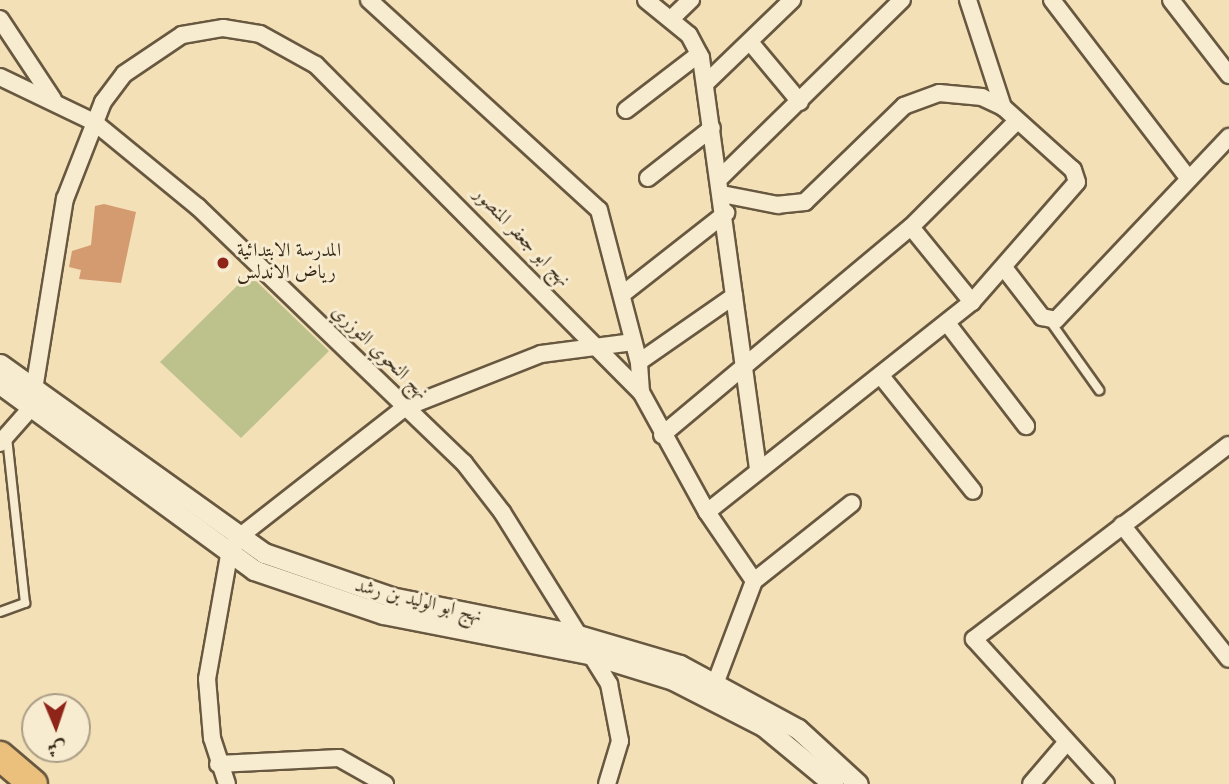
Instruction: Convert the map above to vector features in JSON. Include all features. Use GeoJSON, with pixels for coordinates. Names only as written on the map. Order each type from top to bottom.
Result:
{"type":"FeatureCollection","features":[{"type":"Feature","properties":{"kind":"highway"},"geometry":{"type":"LineString","coordinates":[[0,756],[33,784]]}},
{"type":"Feature","properties":{"kind":"highway"},"geometry":{"type":"LineString","coordinates":[[0,780],[6,784]]}},
{"type":"Feature","properties":{"kind":"street"},"geometry":{"type":"LineString","coordinates":[[369,0],[599,210],[624,293],[639,362],[641,392]]}},
{"type":"Feature","properties":{"kind":"street"},"geometry":{"type":"LineString","coordinates":[[646,0],[671,19],[699,54],[706,83],[726,212],[734,296],[746,366],[758,470]]}},
{"type":"Feature","properties":{"kind":"street"},"geometry":{"type":"LineString","coordinates":[[671,19],[691,0]]}},
{"type":"Feature","properties":{"kind":"street"},"geometry":{"type":"LineString","coordinates":[[706,83],[792,0]]}},
{"type":"Feature","properties":{"kind":"street"},"geometry":{"type":"LineString","coordinates":[[721,186],[902,0]]}},
{"type":"Feature","properties":{"kind":"street"},"geometry":{"type":"LineString","coordinates":[[707,512],[971,302],[1005,269],[1077,182],[1073,170],[1003,107],[968,0]]}},
{"type":"Feature","properties":{"kind":"street"},"geometry":{"type":"LineString","coordinates":[[1052,0],[1188,178]]}},
{"type":"Feature","properties":{"kind":"street"},"geometry":{"type":"LineString","coordinates":[[1171,0],[1229,75]]}},
{"type":"Feature","properties":{"kind":"street"},"geometry":{"type":"LineString","coordinates":[[0,19],[54,101]]}},
{"type":"Feature","properties":{"kind":"street","name":"نهج ابو جعفر المنصور"},"geometry":{"type":"LineString","coordinates":[[34,400],[65,199],[94,122],[124,74],[182,35],[232,28],[277,41],[316,65],[641,392],[662,435],[707,512],[754,581]]}},
{"type":"Feature","properties":{"kind":"street"},"geometry":{"type":"LineString","coordinates":[[750,42],[800,102]]}},
{"type":"Feature","properties":{"kind":"street"},"geometry":{"type":"LineString","coordinates":[[626,110],[699,54]]}},
{"type":"Feature","properties":{"kind":"street","name":"نهج النحوي التوزري"},"geometry":{"type":"LineString","coordinates":[[0,77],[94,122],[198,207],[489,494],[609,684],[619,723],[617,760],[607,784]]}},
{"type":"Feature","properties":{"kind":"street"},"geometry":{"type":"LineString","coordinates":[[721,186],[778,205],[805,202],[921,97],[958,93],[1003,107]]}},
{"type":"Feature","properties":{"kind":"street"},"geometry":{"type":"LineString","coordinates":[[662,435],[911,228],[1017,121]]}},
{"type":"Feature","properties":{"kind":"street"},"geometry":{"type":"LineString","coordinates":[[648,178],[712,128]]}},
{"type":"Feature","properties":{"kind":"street"},"geometry":{"type":"LineString","coordinates":[[1005,269],[1050,321],[1229,137]]}},
{"type":"Feature","properties":{"kind":"street"},"geometry":{"type":"LineString","coordinates":[[624,293],[726,212]]}},
{"type":"Feature","properties":{"kind":"street"},"geometry":{"type":"LineString","coordinates":[[911,228],[971,302]]}},
{"type":"Feature","properties":{"kind":"street"},"geometry":{"type":"LineString","coordinates":[[639,362],[734,296]]}},
{"type":"Feature","properties":{"kind":"street"},"geometry":{"type":"LineString","coordinates":[[947,323],[1026,426]]}},
{"type":"Feature","properties":{"kind":"street"},"geometry":{"type":"LineString","coordinates":[[227,784],[218,764],[207,680],[229,555],[239,537],[404,408],[541,354],[577,346],[598,349],[633,342]]}},
{"type":"Feature","properties":{"kind":"street","name":"نهج ابو الوليد بن رشد"},"geometry":{"type":"LineString","coordinates":[[0,364],[34,400],[229,555],[290,585],[383,614],[589,654],[714,689],[782,738],[832,784]]}},
{"type":"Feature","properties":{"kind":"street"},"geometry":{"type":"LineString","coordinates":[[881,376],[973,491]]}},
{"type":"Feature","properties":{"kind":"street","name":"نهج ابو الوليد بن رشد"},"geometry":{"type":"LineString","coordinates":[[0,384],[34,400],[239,537],[381,594],[575,634],[714,689],[798,729],[859,784]]}},
{"type":"Feature","properties":{"kind":"street"},"geometry":{"type":"LineString","coordinates":[[3,440],[34,400]]}},
{"type":"Feature","properties":{"kind":"street"},"geometry":{"type":"LineString","coordinates":[[1106,784],[974,639],[1229,445]]}},
{"type":"Feature","properties":{"kind":"street"},"geometry":{"type":"LineString","coordinates":[[714,689],[754,581],[852,503]]}},
{"type":"Feature","properties":{"kind":"street"},"geometry":{"type":"LineString","coordinates":[[1122,525],[1229,659]]}},
{"type":"Feature","properties":{"kind":"street"},"geometry":{"type":"LineString","coordinates":[[1031,784],[1066,743]]}},
{"type":"Feature","properties":{"kind":"street"},"geometry":{"type":"LineString","coordinates":[[218,764],[339,758],[385,784]]}},
{"type":"Feature","properties":{"kind":"lane"},"geometry":{"type":"LineString","coordinates":[[1050,321],[1099,390]]}},
{"type":"Feature","properties":{"kind":"lane"},"geometry":{"type":"LineString","coordinates":[[0,612],[25,603],[3,440]]}},
{"type":"Feature","properties":{"kind":"green space"},"geometry":{"type":"Polygon","coordinates":[[[256,281],[329,351],[241,438],[160,362],[241,282],[256,281]]]}},
{"type":"Feature","properties":{"kind":"building"},"geometry":{"type":"Polygon","coordinates":[[[104,204],[136,212],[121,283],[79,279],[81,270],[69,267],[72,251],[91,245],[95,206],[104,204]]]}},
{"type":"Feature","properties":{"kind":"place","name":"المدرسة الابتدائية رياض الاندلس"},"geometry":{"type":"Point","coordinates":[223,263]}}]}
